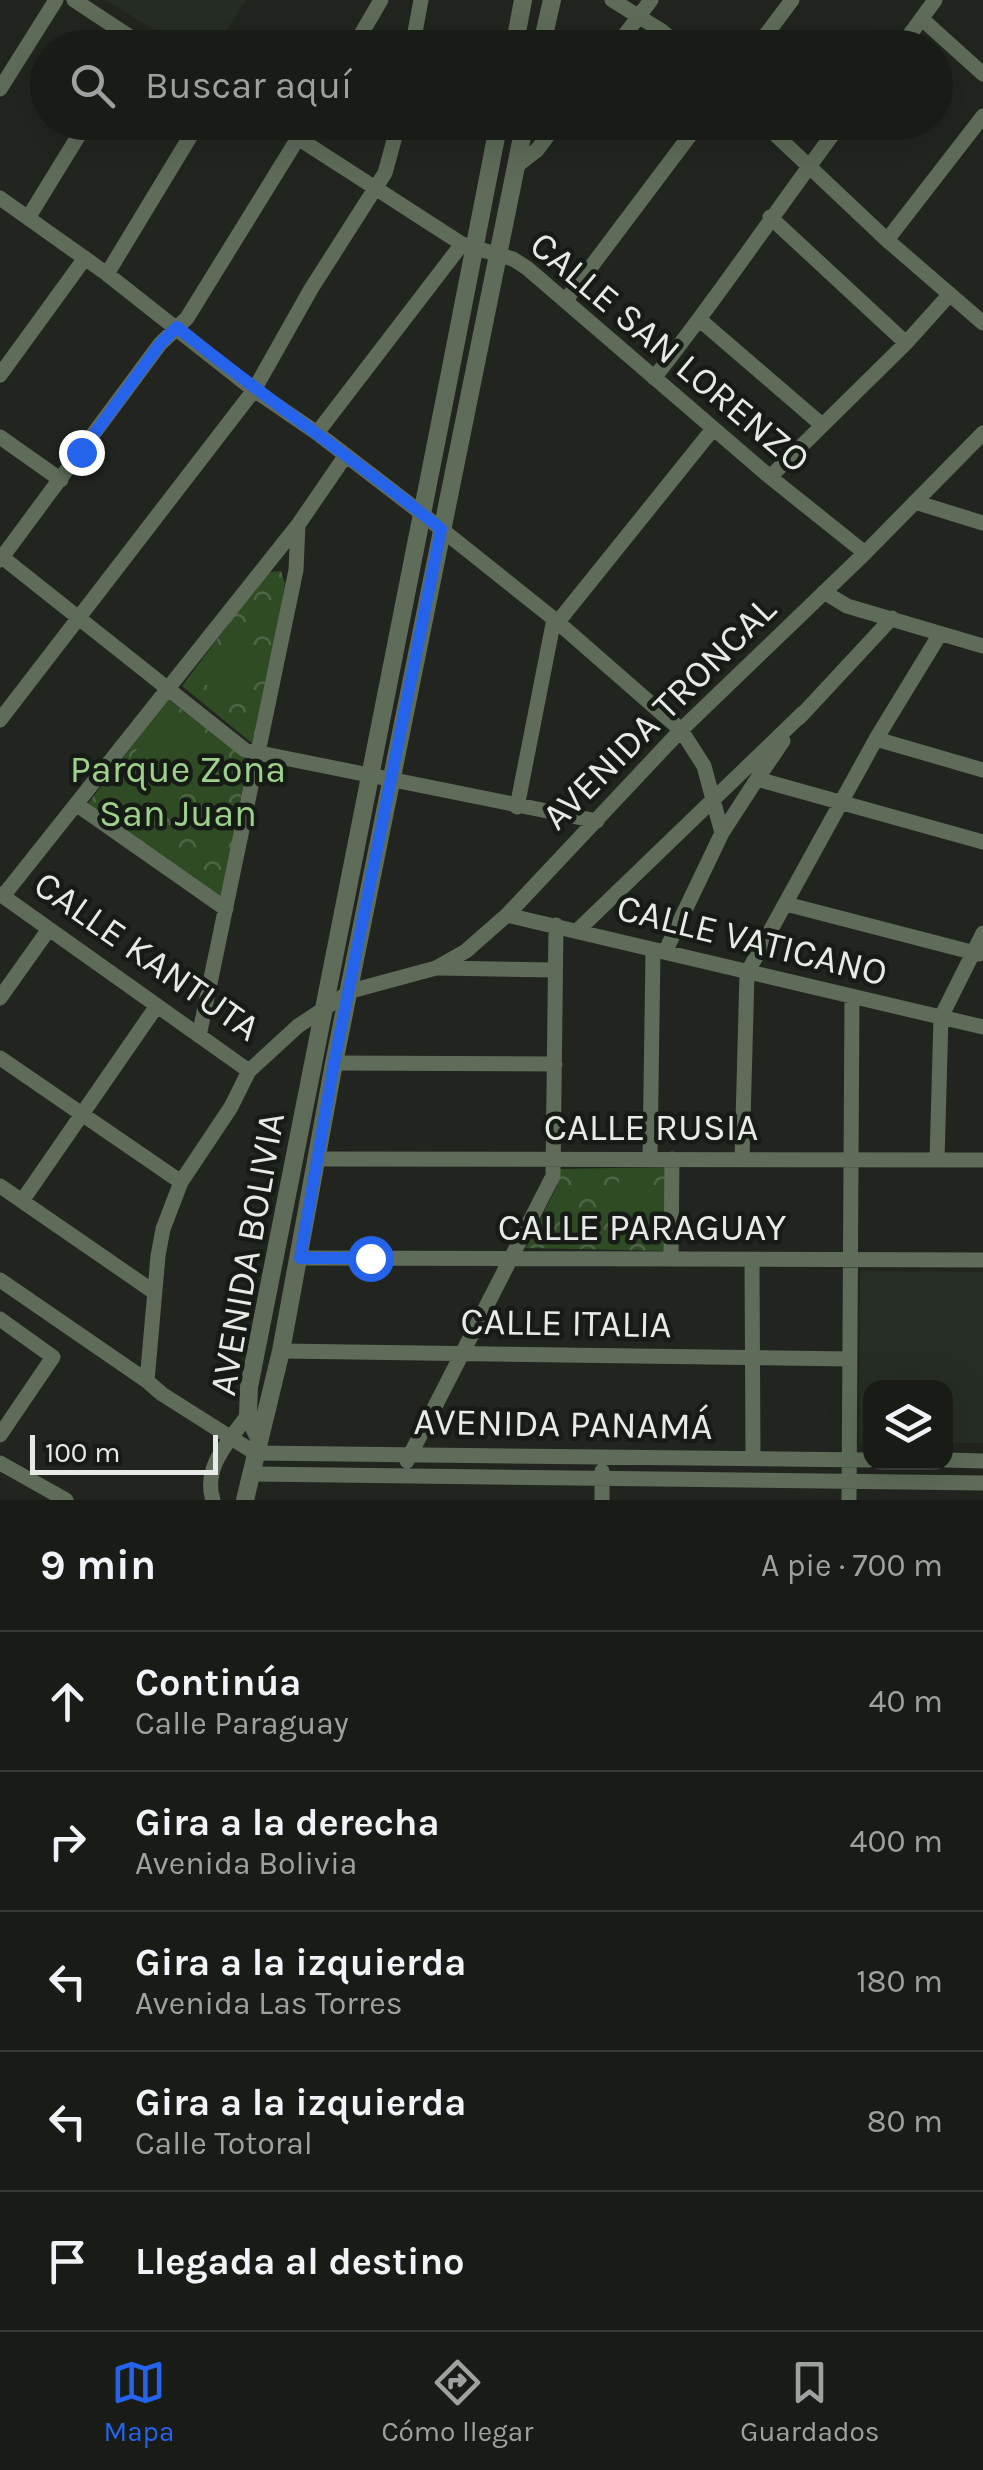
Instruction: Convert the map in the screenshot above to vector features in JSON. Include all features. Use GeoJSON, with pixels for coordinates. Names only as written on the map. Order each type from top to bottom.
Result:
{"type":"FeatureCollection","features":[{"type":"Feature","properties":{"kind":"street"},"geometry":{"type":"LineString","coordinates":[[37,30],[56,0]]}},
{"type":"Feature","properties":{"kind":"street"},"geometry":{"type":"LineString","coordinates":[[74,0],[117,30]]}},
{"type":"Feature","properties":{"kind":"street"},"geometry":{"type":"LineString","coordinates":[[364,30],[381,0]]}},
{"type":"Feature","properties":{"kind":"street"},"geometry":{"type":"LineString","coordinates":[[415,30],[421,0]]}},
{"type":"Feature","properties":{"kind":"street"},"geometry":{"type":"LineString","coordinates":[[517,30],[523,0]]}},
{"type":"Feature","properties":{"kind":"street"},"geometry":{"type":"LineString","coordinates":[[546,30],[552,0]]}},
{"type":"Feature","properties":{"kind":"street"},"geometry":{"type":"LineString","coordinates":[[612,0],[658,30]]}},
{"type":"Feature","properties":{"kind":"street"},"geometry":{"type":"LineString","coordinates":[[629,30],[651,0]]}},
{"type":"Feature","properties":{"kind":"street"},"geometry":{"type":"LineString","coordinates":[[770,30],[792,0]]}},
{"type":"Feature","properties":{"kind":"street"},"geometry":{"type":"LineString","coordinates":[[913,30],[935,0]]}},
{"type":"Feature","properties":{"kind":"street"},"geometry":{"type":"LineString","coordinates":[[922,18],[935,30]]}},
{"type":"Feature","properties":{"kind":"street"},"geometry":{"type":"LineString","coordinates":[[0,90],[30,42]]}},
{"type":"Feature","properties":{"kind":"street"},"geometry":{"type":"LineString","coordinates":[[953,46],[983,74]]}},
{"type":"Feature","properties":{"kind":"street"},"geometry":{"type":"LineString","coordinates":[[887,240],[983,116]]}},
{"type":"Feature","properties":{"kind":"street"},"geometry":{"type":"LineString","coordinates":[[28,218],[76,140]]}},
{"type":"Feature","properties":{"kind":"street"},"geometry":{"type":"LineString","coordinates":[[108,274],[188,140]]}},
{"type":"Feature","properties":{"kind":"street"},"geometry":{"type":"LineString","coordinates":[[298,140],[187,318],[160,344],[1,559],[245,750],[597,821]]}},
{"type":"Feature","properties":{"kind":"street","name":"CALLE SAN LORENZO"},"geometry":{"type":"LineString","coordinates":[[302,140],[469,246],[497,253],[527,268],[713,429],[865,553]]}},
{"type":"Feature","properties":{"kind":"street"},"geometry":{"type":"LineString","coordinates":[[0,720],[254,390],[311,289],[376,188],[395,140]]}},
{"type":"Feature","properties":{"kind":"street","name":"AVENIDA BOLIVIA"},"geometry":{"type":"LineString","coordinates":[[257,1446],[281,1352],[351,991],[420,513],[469,246],[495,140]]}},
{"type":"Feature","properties":{"kind":"street","name":"AVENIDA BOLIVIA"},"geometry":{"type":"LineString","coordinates":[[257,1446],[248,1415],[248,1388],[328,1006],[441,529],[521,140]]}},
{"type":"Feature","properties":{"kind":"street"},"geometry":{"type":"LineString","coordinates":[[515,168],[544,140]]}},
{"type":"Feature","properties":{"kind":"street"},"geometry":{"type":"LineString","coordinates":[[566,300],[686,140]]}},
{"type":"Feature","properties":{"kind":"street"},"geometry":{"type":"LineString","coordinates":[[780,140],[887,240],[950,294],[980,314]]}},
{"type":"Feature","properties":{"kind":"street"},"geometry":{"type":"LineString","coordinates":[[654,378],[828,140]]}},
{"type":"Feature","properties":{"kind":"street"},"geometry":{"type":"LineString","coordinates":[[0,198],[108,274],[254,390],[317,433],[441,529],[556,621],[681,730],[704,766],[722,832]]}},
{"type":"Feature","properties":{"kind":"street"},"geometry":{"type":"LineString","coordinates":[[770,217],[906,343]]}},
{"type":"Feature","properties":{"kind":"street"},"geometry":{"type":"LineString","coordinates":[[317,433],[469,246]]}},
{"type":"Feature","properties":{"kind":"street"},"geometry":{"type":"LineString","coordinates":[[0,374],[84,258]]}},
{"type":"Feature","properties":{"kind":"street"},"geometry":{"type":"LineString","coordinates":[[770,477],[950,294]]}},
{"type":"Feature","properties":{"kind":"street"},"geometry":{"type":"LineString","coordinates":[[700,320],[822,425]]}},
{"type":"Feature","properties":{"kind":"street"},"geometry":{"type":"LineString","coordinates":[[516,807],[556,621],[713,429]]}},
{"type":"Feature","properties":{"kind":"street","name":"AVENIDA TRONCAL"},"geometry":{"type":"LineString","coordinates":[[351,991],[436,968],[466,951],[506,915],[681,730],[983,433]]}},
{"type":"Feature","properties":{"kind":"street"},"geometry":{"type":"LineString","coordinates":[[0,437],[61,480]]}},
{"type":"Feature","properties":{"kind":"street"},"geometry":{"type":"LineString","coordinates":[[2,895],[298,525],[346,455]]}},
{"type":"Feature","properties":{"kind":"street"},"geometry":{"type":"LineString","coordinates":[[915,502],[983,523]]}},
{"type":"Feature","properties":{"kind":"street"},"geometry":{"type":"LineString","coordinates":[[199,1036],[296,570],[298,525]]}},
{"type":"Feature","properties":{"kind":"street"},"geometry":{"type":"LineString","coordinates":[[824,592],[846,606],[983,646]]}},
{"type":"Feature","properties":{"kind":"street"},"geometry":{"type":"LineString","coordinates":[[577,931],[803,713],[892,618]]}},
{"type":"Feature","properties":{"kind":"street"},"geometry":{"type":"LineString","coordinates":[[742,1160],[747,973],[876,739],[940,634]]}},
{"type":"Feature","properties":{"kind":"street"},"geometry":{"type":"LineString","coordinates":[[650,1159],[659,951],[722,832],[803,713]]}},
{"type":"Feature","properties":{"kind":"street"},"geometry":{"type":"LineString","coordinates":[[876,739],[983,770]]}},
{"type":"Feature","properties":{"kind":"street"},"geometry":{"type":"LineString","coordinates":[[757,779],[983,842]]}},
{"type":"Feature","properties":{"kind":"street"},"geometry":{"type":"LineString","coordinates":[[76,804],[226,909]]}},
{"type":"Feature","properties":{"kind":"street","name":"CALLE KANTUTA"},"geometry":{"type":"LineString","coordinates":[[2,895],[249,1071],[298,1026],[351,991]]}},
{"type":"Feature","properties":{"kind":"street"},"geometry":{"type":"LineString","coordinates":[[786,904],[978,954]]}},
{"type":"Feature","properties":{"kind":"street","name":"CALLE VATICANO"},"geometry":{"type":"LineString","coordinates":[[506,915],[983,1027]]}},
{"type":"Feature","properties":{"kind":"street"},"geometry":{"type":"LineString","coordinates":[[405,1476],[408,1455],[553,1176],[556,926]]}},
{"type":"Feature","properties":{"kind":"street"},"geometry":{"type":"LineString","coordinates":[[0,998],[49,929]]}},
{"type":"Feature","properties":{"kind":"street"},"geometry":{"type":"LineString","coordinates":[[937,1160],[941,1017],[978,954],[983,932]]}},
{"type":"Feature","properties":{"kind":"street"},"geometry":{"type":"LineString","coordinates":[[436,968],[554,970]]}},
{"type":"Feature","properties":{"kind":"street"},"geometry":{"type":"LineString","coordinates":[[849,1500],[852,999]]}},
{"type":"Feature","properties":{"kind":"street"},"geometry":{"type":"LineString","coordinates":[[22,1201],[156,1007]]}},
{"type":"Feature","properties":{"kind":"street"},"geometry":{"type":"LineString","coordinates":[[0,1058],[182,1182]]}},
{"type":"Feature","properties":{"kind":"street"},"geometry":{"type":"LineString","coordinates":[[334,1063],[555,1064]]}},
{"type":"Feature","properties":{"kind":"street"},"geometry":{"type":"LineString","coordinates":[[148,1381],[154,1292],[164,1230],[182,1182],[231,1107],[249,1071]]}},
{"type":"Feature","properties":{"kind":"street","name":"CALLE RUSIA"},"geometry":{"type":"LineString","coordinates":[[318,1159],[983,1160]]}},
{"type":"Feature","properties":{"kind":"street"},"geometry":{"type":"LineString","coordinates":[[671,1259],[672,1159]]}},
{"type":"Feature","properties":{"kind":"street"},"geometry":{"type":"LineString","coordinates":[[0,1186],[154,1292]]}},
{"type":"Feature","properties":{"kind":"street","name":"CALLE PARAGUAY"},"geometry":{"type":"LineString","coordinates":[[300,1258],[983,1260]]}},
{"type":"Feature","properties":{"kind":"street"},"geometry":{"type":"LineString","coordinates":[[752,1260],[753,1459]]}},
{"type":"Feature","properties":{"kind":"street"},"geometry":{"type":"LineString","coordinates":[[0,1280],[162,1394],[232,1438],[257,1446],[245,1500]]}},
{"type":"Feature","properties":{"kind":"street"},"geometry":{"type":"LineString","coordinates":[[0,1319],[53,1357],[0,1436]]}},
{"type":"Feature","properties":{"kind":"street","name":"CALLE ITALIA"},"geometry":{"type":"LineString","coordinates":[[281,1352],[850,1360]]}},
{"type":"Feature","properties":{"kind":"street"},"geometry":{"type":"LineString","coordinates":[[213,1500],[210,1476],[248,1415]]}},
{"type":"Feature","properties":{"kind":"street","name":"AVENIDA PANAMÁ"},"geometry":{"type":"LineString","coordinates":[[257,1446],[408,1455],[863,1460]]}},
{"type":"Feature","properties":{"kind":"street"},"geometry":{"type":"LineString","coordinates":[[602,1457],[602,1500]]}},
{"type":"Feature","properties":{"kind":"street"},"geometry":{"type":"LineString","coordinates":[[953,1460],[983,1460]]}},
{"type":"Feature","properties":{"kind":"street"},"geometry":{"type":"LineString","coordinates":[[0,1463],[66,1500]]}},
{"type":"Feature","properties":{"kind":"street"},"geometry":{"type":"LineString","coordinates":[[250,1474],[983,1482]]}},
{"type":"Feature","properties":{"kind":"shaded area"},"geometry":{"type":"Polygon","coordinates":[[[106,0],[246,0],[227,30],[154,30],[106,0]]]}},
{"type":"Feature","properties":{"kind":"shaded area"},"geometry":{"type":"Polygon","coordinates":[[[860,1271],[983,1272],[983,1443],[953,1443],[953,1380],[863,1380],[863,1443],[859,1443],[860,1271]]]}},
{"type":"Feature","properties":{"kind":"green space","name":"Parque Zona San Juan"},"geometry":{"type":"Polygon","coordinates":[[[281,571],[285,583],[281,608],[253,744],[182,686],[260,582],[270,572],[281,571]]]}},
{"type":"Feature","properties":{"kind":"green space"},"geometry":{"type":"Polygon","coordinates":[[[230,633],[260,654],[228,700],[198,679],[230,633]]]}},
{"type":"Feature","properties":{"kind":"green space","name":"Parque Zona San Juan"},"geometry":{"type":"Polygon","coordinates":[[[168,699],[248,760],[222,898],[86,806],[168,699]]]}},
{"type":"Feature","properties":{"kind":"green space"},"geometry":{"type":"Polygon","coordinates":[[[170,706],[216,741],[143,836],[97,802],[170,706]]]}},
{"type":"Feature","properties":{"kind":"green space"},"geometry":{"type":"Polygon","coordinates":[[[668,1167],[667,1251],[526,1248],[557,1186],[560,1169],[668,1167]]]}},
{"type":"Feature","properties":{"kind":"green space"},"geometry":{"type":"Polygon","coordinates":[[[619,1177],[651,1177],[651,1227],[620,1227],[619,1177]]]}},
{"type":"Feature","properties":{"kind":"route"},"geometry":{"type":"LineString","coordinates":[[81,452],[160,344],[177,327],[254,390],[317,433],[441,529],[334,1063],[300,1258],[370,1258]]}}]}
